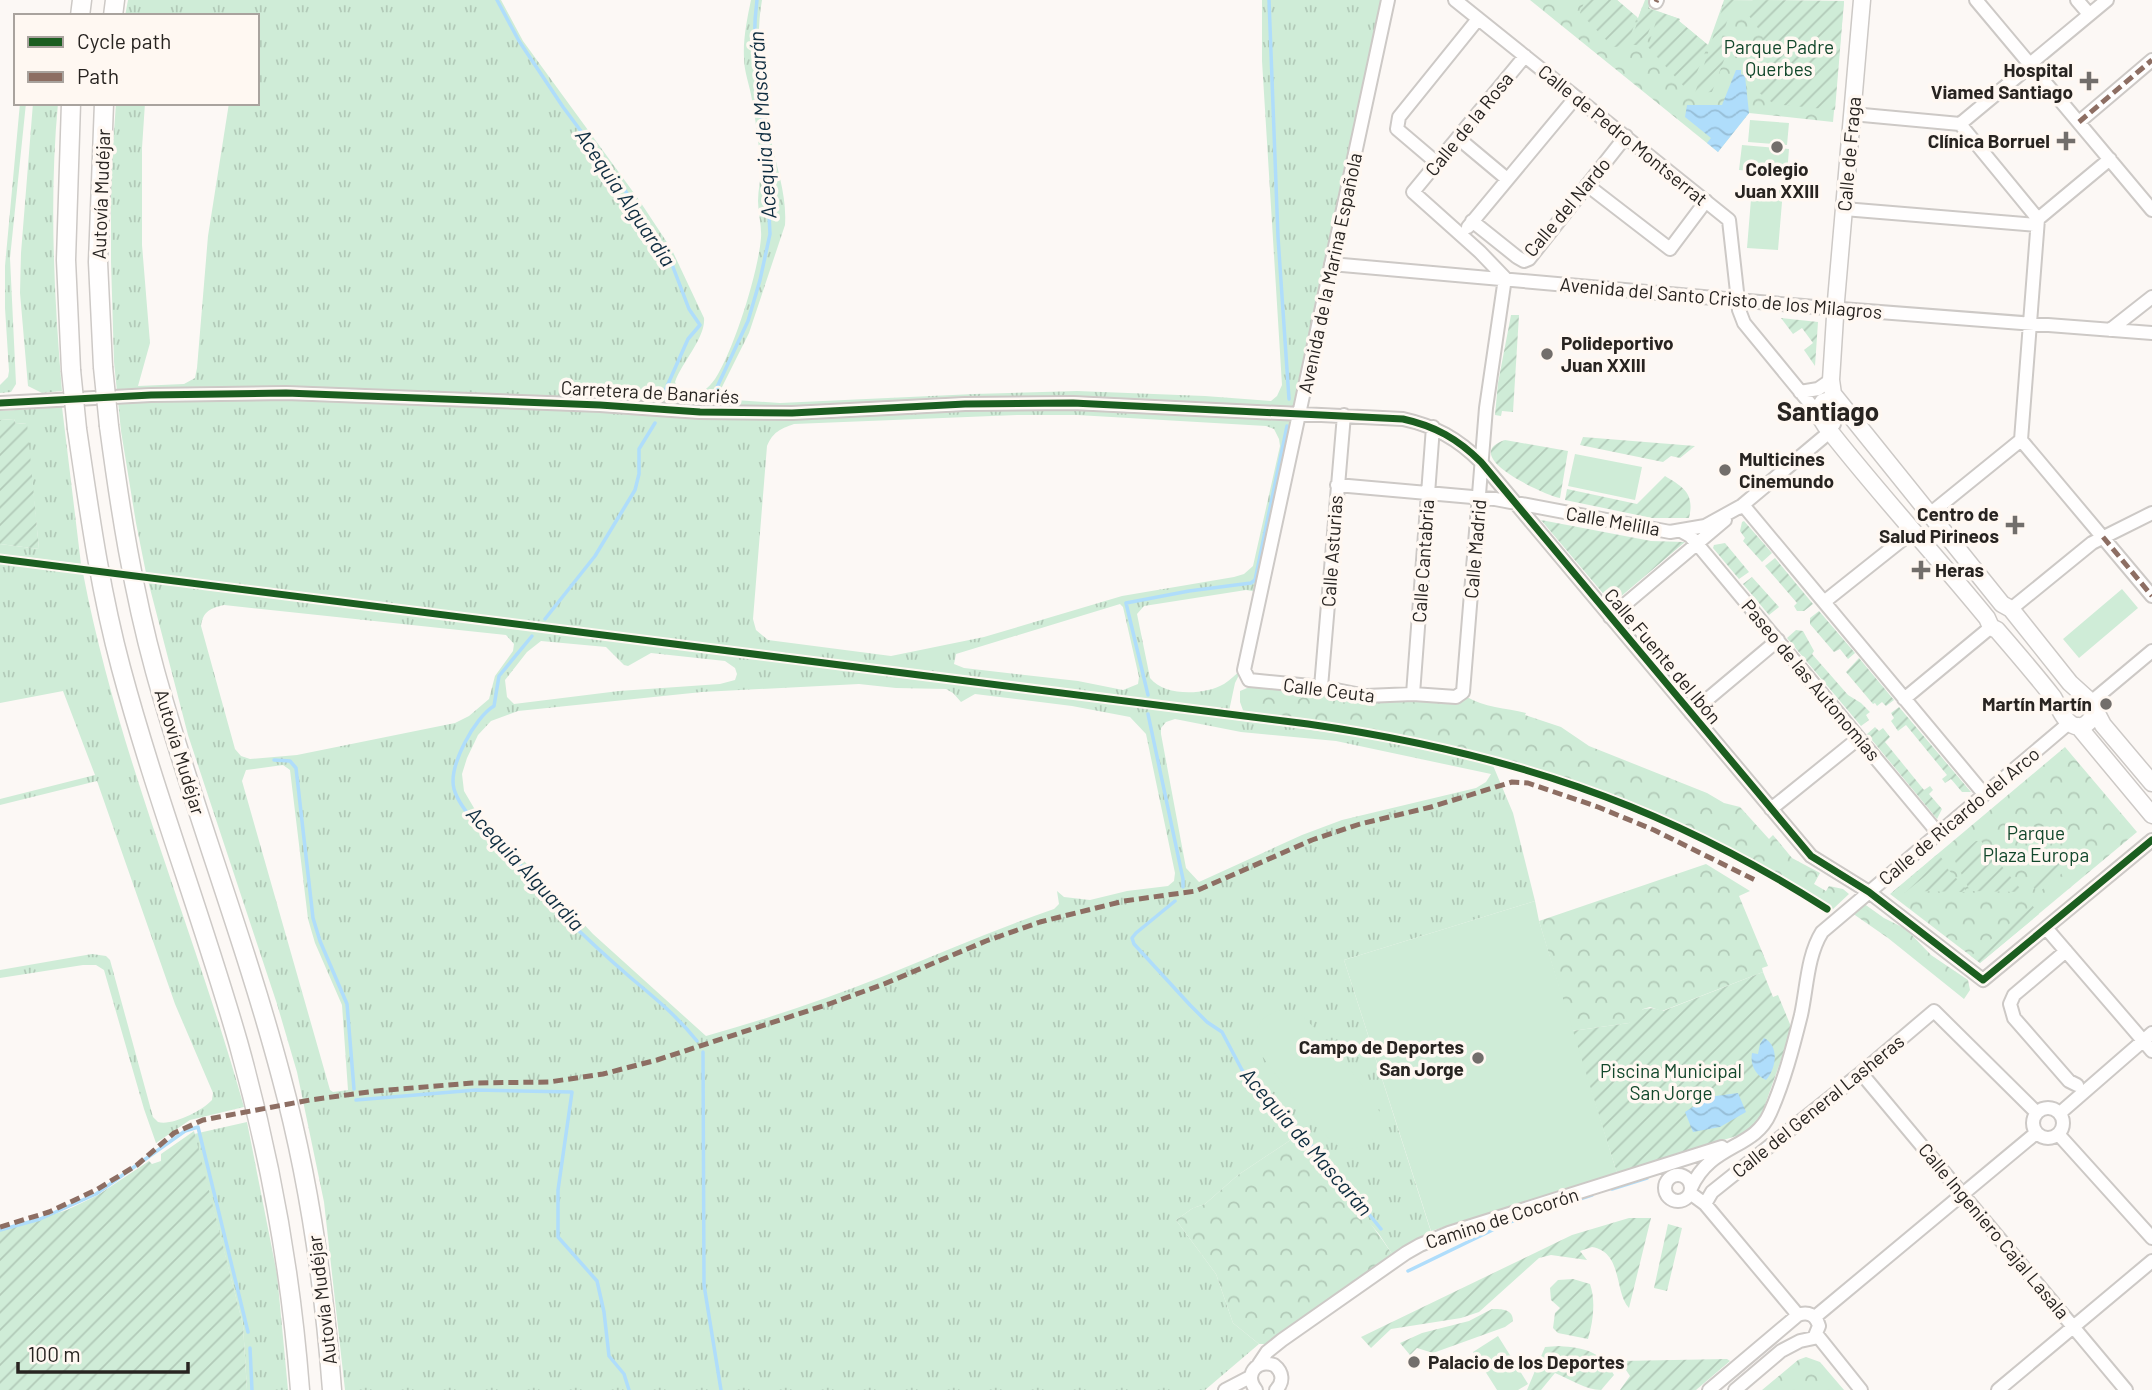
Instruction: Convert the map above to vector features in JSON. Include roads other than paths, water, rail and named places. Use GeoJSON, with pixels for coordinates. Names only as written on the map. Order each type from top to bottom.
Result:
{"type":"FeatureCollection","features":[{"type":"Feature","properties":{"kind":"highway","name":"Autovía Mudéjar"},"geometry":{"type":"LineString","coordinates":[[71,105],[66,248],[71,370],[93,541],[107,608],[144,750],[224,996],[261,1132],[284,1248],[300,1390]]}},
{"type":"Feature","properties":{"kind":"highway","name":"Autovía Mudéjar"},"geometry":{"type":"LineString","coordinates":[[104,105],[98,262],[103,367],[127,546],[141,614],[171,728],[282,1078],[305,1178],[319,1262],[332,1390]]}},
{"type":"Feature","properties":{"kind":"main road","name":"Calle de Fraga"},"geometry":{"type":"LineString","coordinates":[[1837,400],[1831,380],[1862,0]]}},
{"type":"Feature","properties":{"kind":"main road"},"geometry":{"type":"LineString","coordinates":[[2152,783],[2103,725],[2089,703],[1929,514],[1837,400],[1823,402],[1817,412],[1829,431],[2053,697],[2070,721],[2152,815]]}},
{"type":"Feature","properties":{"kind":"main road"},"geometry":{"type":"LineString","coordinates":[[1912,530],[1908,517],[1912,511],[1929,514]]}},
{"type":"Feature","properties":{"kind":"main road"},"geometry":{"type":"LineString","coordinates":[[1912,530],[1927,533],[1932,527],[1929,514]]}},
{"type":"Feature","properties":{"kind":"main road"},"geometry":{"type":"LineString","coordinates":[[1992,625],[1993,606],[2009,609]]}},
{"type":"Feature","properties":{"kind":"main road"},"geometry":{"type":"LineString","coordinates":[[1992,625],[2010,627],[2009,609]]}},
{"type":"Feature","properties":{"kind":"main road"},"geometry":{"type":"LineString","coordinates":[[2070,721],[2068,700],[2077,696],[2089,703]]}},
{"type":"Feature","properties":{"kind":"main road"},"geometry":{"type":"LineString","coordinates":[[2070,721],[2091,720],[2089,703]]}},
{"type":"Feature","properties":{"kind":"street","name":"Avenida de la Marina Española"},"geometry":{"type":"LineString","coordinates":[[1244,670],[1388,0]]}},
{"type":"Feature","properties":{"kind":"street","name":"Calle de Pedro Montserrat"},"geometry":{"type":"LineString","coordinates":[[1455,0],[1730,223],[1739,300],[1747,328],[1817,412]]}},
{"type":"Feature","properties":{"kind":"street"},"geometry":{"type":"LineString","coordinates":[[1976,0],[2152,210]]}},
{"type":"Feature","properties":{"kind":"street"},"geometry":{"type":"LineString","coordinates":[[2077,0],[2089,14]]}},
{"type":"Feature","properties":{"kind":"street"},"geometry":{"type":"LineString","coordinates":[[1852,114],[1960,124],[2106,0]]}},
{"type":"Feature","properties":{"kind":"street"},"geometry":{"type":"LineString","coordinates":[[1437,163],[1397,129],[1399,117],[1478,19]]}},
{"type":"Feature","properties":{"kind":"street","name":"Calle de la Rosa"},"geometry":{"type":"LineString","coordinates":[[1461,235],[1413,192],[1525,56]]}},
{"type":"Feature","properties":{"kind":"street"},"geometry":{"type":"LineString","coordinates":[[2079,122],[2152,61]]}},
{"type":"Feature","properties":{"kind":"street"},"geometry":{"type":"LineString","coordinates":[[1505,278],[1461,235],[1576,97]]}},
{"type":"Feature","properties":{"kind":"street"},"geometry":{"type":"LineString","coordinates":[[1960,124],[2038,222],[2021,440],[2152,596]]}},
{"type":"Feature","properties":{"kind":"street","name":"Calle del Nardo"},"geometry":{"type":"LineString","coordinates":[[1472,221],[1524,261],[1529,259],[1626,136]]}},
{"type":"Feature","properties":{"kind":"street"},"geometry":{"type":"LineString","coordinates":[[1458,138],[1507,179]]}},
{"type":"Feature","properties":{"kind":"street"},"geometry":{"type":"LineString","coordinates":[[1844,209],[2038,222],[2110,159]]}},
{"type":"Feature","properties":{"kind":"street"},"geometry":{"type":"LineString","coordinates":[[1587,185],[1670,249],[1706,201]]}},
{"type":"Feature","properties":{"kind":"street","name":"Avenida del Santo Cristo de los Milagros"},"geometry":{"type":"LineString","coordinates":[[1331,264],[1836,309],[2152,333]]}},
{"type":"Feature","properties":{"kind":"street","name":"Calle Madrid"},"geometry":{"type":"LineString","coordinates":[[1461,695],[1490,370],[1505,278]]}},
{"type":"Feature","properties":{"kind":"street"},"geometry":{"type":"LineString","coordinates":[[2110,330],[2152,297]]}},
{"type":"Feature","properties":{"kind":"street"},"geometry":{"type":"LineString","coordinates":[[1800,392],[1818,389],[1831,380]]}},
{"type":"Feature","properties":{"kind":"street","name":"Carretera de Banariés"},"geometry":{"type":"LineString","coordinates":[[0,403],[236,393],[600,405],[700,412],[792,413],[965,404],[1073,403],[1299,413]]}},
{"type":"Feature","properties":{"kind":"street"},"geometry":{"type":"LineString","coordinates":[[1611,617],[1829,431],[1837,419],[1837,400]]}},
{"type":"Feature","properties":{"kind":"street","name":"Calle Fuente del Ibón"},"geometry":{"type":"LineString","coordinates":[[1299,413],[1404,419],[1433,428],[1459,442],[1481,462],[1811,856],[1869,892],[1983,980],[2046,928]]}},
{"type":"Feature","properties":{"kind":"street","name":"Calle Asturias"},"geometry":{"type":"LineString","coordinates":[[1321,687],[1344,415]]}},
{"type":"Feature","properties":{"kind":"street","name":"Calle Cantabria"},"geometry":{"type":"LineString","coordinates":[[1413,694],[1433,428]]}},
{"type":"Feature","properties":{"kind":"street"},"geometry":{"type":"LineString","coordinates":[[1929,514],[2021,440]]}},
{"type":"Feature","properties":{"kind":"street","name":"Calle Melilla"},"geometry":{"type":"LineString","coordinates":[[1337,485],[1479,497],[1661,531],[1681,531],[1714,522],[1742,505]]}},
{"type":"Feature","properties":{"kind":"street"},"geometry":{"type":"LineString","coordinates":[[1742,505],[1984,794]]}},
{"type":"Feature","properties":{"kind":"street"},"geometry":{"type":"LineString","coordinates":[[2009,609],[2092,543],[2152,513]]}},
{"type":"Feature","properties":{"kind":"street"},"geometry":{"type":"LineString","coordinates":[[1824,603],[1912,530]]}},
{"type":"Feature","properties":{"kind":"street","name":"Paseo de las Autonomías"},"geometry":{"type":"LineString","coordinates":[[1681,531],[1698,545],[1938,833]]}},
{"type":"Feature","properties":{"kind":"street"},"geometry":{"type":"LineString","coordinates":[[1905,699],[1992,625]]}},
{"type":"Feature","properties":{"kind":"street"},"geometry":{"type":"LineString","coordinates":[[1690,713],[1778,640]]}},
{"type":"Feature","properties":{"kind":"street"},"geometry":{"type":"LineString","coordinates":[[2089,703],[2152,651]]}},
{"type":"Feature","properties":{"kind":"street","name":"Calle Ceuta"},"geometry":{"type":"LineString","coordinates":[[1244,670],[1246,678],[1253,681],[1321,687],[1366,696],[1461,695]]}},
{"type":"Feature","properties":{"kind":"street","name":"Calle de Ricardo del Arco"},"geometry":{"type":"LineString","coordinates":[[1691,1191],[1697,1175],[1709,1161],[1758,1130],[1770,1114],[1801,1014],[1817,940],[1828,926],[2070,721]]}},
{"type":"Feature","properties":{"kind":"street"},"geometry":{"type":"LineString","coordinates":[[1771,809],[1859,738]]}},
{"type":"Feature","properties":{"kind":"street"},"geometry":{"type":"LineString","coordinates":[[2060,1113],[2150,1040],[2046,928],[2152,840]]}},
{"type":"Feature","properties":{"kind":"street"},"geometry":{"type":"LineString","coordinates":[[2066,951],[2014,995],[2010,1004],[2014,1018],[2069,1081],[2077,1085]]}},
{"type":"Feature","properties":{"kind":"street","name":"Calle del General Lasheras"},"geometry":{"type":"LineString","coordinates":[[1705,1204],[1712,1192],[1934,1011],[2037,1113]]}},
{"type":"Feature","properties":{"kind":"street","name":"Calle Ingeniero Cajal Lasala"},"geometry":{"type":"LineString","coordinates":[[1861,1073],[2126,1390]]}},
{"type":"Feature","properties":{"kind":"street"},"geometry":{"type":"LineString","coordinates":[[2048,1108],[2060,1113],[2064,1124],[2059,1135],[2047,1139],[2036,1133],[2033,1123],[2037,1113],[2048,1108]]}},
{"type":"Feature","properties":{"kind":"street"},"geometry":{"type":"LineString","coordinates":[[1815,1317],[2036,1133]]}},
{"type":"Feature","properties":{"kind":"street"},"geometry":{"type":"LineString","coordinates":[[2059,1135],[2152,1238]]}},
{"type":"Feature","properties":{"kind":"street","name":"Camino de Cocorón"},"geometry":{"type":"LineString","coordinates":[[1250,1377],[1254,1367],[1282,1340],[1420,1245],[1449,1233],[1740,1142]]}},
{"type":"Feature","properties":{"kind":"street","name":"Camino de Cocorón"},"geometry":{"type":"LineString","coordinates":[[1676,1176],[1712,1150]]}},
{"type":"Feature","properties":{"kind":"street"},"geometry":{"type":"LineString","coordinates":[[1656,1169],[1689,1181],[1691,1191],[1705,1204],[1796,1316]]}},
{"type":"Feature","properties":{"kind":"street"},"geometry":{"type":"LineString","coordinates":[[1676,1176],[1665,1187],[1668,1197],[1680,1202],[1691,1191]]}},
{"type":"Feature","properties":{"kind":"street"},"geometry":{"type":"LineString","coordinates":[[1998,1390],[2152,1261]]}},
{"type":"Feature","properties":{"kind":"street"},"geometry":{"type":"LineString","coordinates":[[1709,1390],[1796,1316],[1807,1313],[1815,1317],[1819,1326],[1817,1335],[1810,1340],[1800,1340],[1781,1351],[1736,1390]]}},
{"type":"Feature","properties":{"kind":"street"},"geometry":{"type":"LineString","coordinates":[[1796,1316],[1791,1331],[1800,1340]]}},
{"type":"Feature","properties":{"kind":"street"},"geometry":{"type":"LineString","coordinates":[[1817,1335],[1861,1390]]}},
{"type":"Feature","properties":{"kind":"street"},"geometry":{"type":"LineString","coordinates":[[1259,1364],[1269,1363],[1278,1368],[1282,1378],[1276,1390]]}},
{"type":"Feature","properties":{"kind":"street"},"geometry":{"type":"LineString","coordinates":[[1225,1390],[1250,1377],[1256,1390]]}},
{"type":"Feature","properties":{"kind":"water"},"geometry":{"type":"Polygon","coordinates":[[[1736,70],[1741,70],[1741,74],[1745,76],[1749,113],[1718,152],[1707,143],[1711,138],[1685,117],[1687,105],[1722,105],[1736,70]]]}},
{"type":"Feature","properties":{"kind":"water"},"geometry":{"type":"Polygon","coordinates":[[[1764,1038],[1772,1046],[1775,1058],[1766,1080],[1756,1072],[1752,1057],[1752,1053],[1758,1054],[1764,1038]]]}},
{"type":"Feature","properties":{"kind":"water"},"geometry":{"type":"Polygon","coordinates":[[[1738,1093],[1746,1112],[1720,1127],[1693,1132],[1685,1112],[1709,1097],[1738,1093]]]}},
{"type":"Feature","properties":{"kind":"waterway","name":"Acequia Alguardia"},"geometry":{"type":"LineString","coordinates":[[497,0],[519,41],[563,107],[668,254],[689,309],[700,325],[688,339],[660,402]]}},
{"type":"Feature","properties":{"kind":"waterway","name":"Acequia de Mascarán"},"geometry":{"type":"LineString","coordinates":[[663,397],[711,400],[748,321],[760,280],[770,234],[768,196],[771,176],[756,66],[757,0]]}},
{"type":"Feature","properties":{"kind":"waterway","name":"Acequia de Mascarán"},"geometry":{"type":"LineString","coordinates":[[1269,0],[1278,237],[1289,399]]}},
{"type":"Feature","properties":{"kind":"waterway","name":"Acequia Alguardia"},"geometry":{"type":"LineString","coordinates":[[545,619],[595,556],[635,490],[639,474],[639,449],[655,423]]}},
{"type":"Feature","properties":{"kind":"waterway","name":"Acequia de Mascarán"},"geometry":{"type":"LineString","coordinates":[[1148,695],[1126,603],[1251,583],[1255,580],[1287,426]]}},
{"type":"Feature","properties":{"kind":"waterway","name":"Acequia Alguardia"},"geometry":{"type":"LineString","coordinates":[[532,636],[499,676],[494,706],[471,731],[459,756],[453,779],[458,799],[490,837],[523,867],[565,917],[682,1023],[697,1041]]}},
{"type":"Feature","properties":{"kind":"waterway","name":"Acequia de Mascarán"},"geometry":{"type":"LineString","coordinates":[[1148,714],[1183,887]]}},
{"type":"Feature","properties":{"kind":"waterway"},"geometry":{"type":"LineString","coordinates":[[274,760],[290,761],[296,768],[313,918],[347,1004],[354,1089]]}},
{"type":"Feature","properties":{"kind":"waterway","name":"Acequia de Mascarán"},"geometry":{"type":"LineString","coordinates":[[1175,901],[1136,933],[1132,938],[1134,944],[1190,1005],[1222,1032],[1242,1070],[1329,1165],[1381,1229]]}},
{"type":"Feature","properties":{"kind":"waterway","name":"Acequia Alguardia"},"geometry":{"type":"LineString","coordinates":[[703,1052],[704,1285],[721,1390]]}},
{"type":"Feature","properties":{"kind":"waterway"},"geometry":{"type":"LineString","coordinates":[[356,1100],[476,1090],[572,1092],[558,1190],[558,1237],[597,1281],[609,1356],[624,1374],[629,1390]]}},
{"type":"Feature","properties":{"kind":"waterway","name":"Acequia Alguardia"},"geometry":{"type":"LineString","coordinates":[[0,1230],[40,1219],[96,1194],[185,1131],[198,1127],[248,1332]]}},
{"type":"Feature","properties":{"kind":"waterway","name":"Acequia de Mascarán"},"geometry":{"type":"LineString","coordinates":[[1612,1189],[1647,1178]]}},
{"type":"Feature","properties":{"kind":"waterway","name":"Acequia de Mascarán"},"geometry":{"type":"LineString","coordinates":[[1408,1271],[1507,1223],[1592,1195]]}},
{"type":"Feature","properties":{"kind":"waterway","name":"Acequia Alguardia"},"geometry":{"type":"LineString","coordinates":[[250,1348],[252,1390]]}},
{"type":"Feature","properties":{"kind":"place","name":"Hospital Viamed Santiago"},"geometry":{"type":"Point","coordinates":[2089,81]}},
{"type":"Feature","properties":{"kind":"place","name":"Clínica Borruel"},"geometry":{"type":"Point","coordinates":[2066,141]}},
{"type":"Feature","properties":{"kind":"place","name":"Colegio Juan XXIII"},"geometry":{"type":"Point","coordinates":[1777,147]}},
{"type":"Feature","properties":{"kind":"place","name":"Polideportivo Juan XXIII"},"geometry":{"type":"Point","coordinates":[1547,354]}},
{"type":"Feature","properties":{"kind":"place","name":"Multicines Cinemundo"},"geometry":{"type":"Point","coordinates":[1725,470]}},
{"type":"Feature","properties":{"kind":"place","name":"Centro de Salud Pirineos"},"geometry":{"type":"Point","coordinates":[2015,525]}},
{"type":"Feature","properties":{"kind":"place","name":"Heras"},"geometry":{"type":"Point","coordinates":[1921,570]}},
{"type":"Feature","properties":{"kind":"place","name":"Martín Martín"},"geometry":{"type":"Point","coordinates":[2106,704]}},
{"type":"Feature","properties":{"kind":"place","name":"Campo de Deportes San Jorge"},"geometry":{"type":"Point","coordinates":[1478,1058]}},
{"type":"Feature","properties":{"kind":"place","name":"Palacio de los Deportes"},"geometry":{"type":"Point","coordinates":[1414,1362]}},
{"type":"Feature","properties":{"kind":"district","name":"Santiago"},"geometry":{"type":"Point","coordinates":[1828,412]}},
{"type":"Feature","properties":{"kind":"park label","name":"Parque Padre Querbes"},"geometry":{"type":"Point","coordinates":[1779,58]}},
{"type":"Feature","properties":{"kind":"park label","name":"Parque Plaza Europa"},"geometry":{"type":"Point","coordinates":[2036,844]}},
{"type":"Feature","properties":{"kind":"park label","name":"Piscina Municipal San Jorge"},"geometry":{"type":"Point","coordinates":[1671,1082]}}]}
